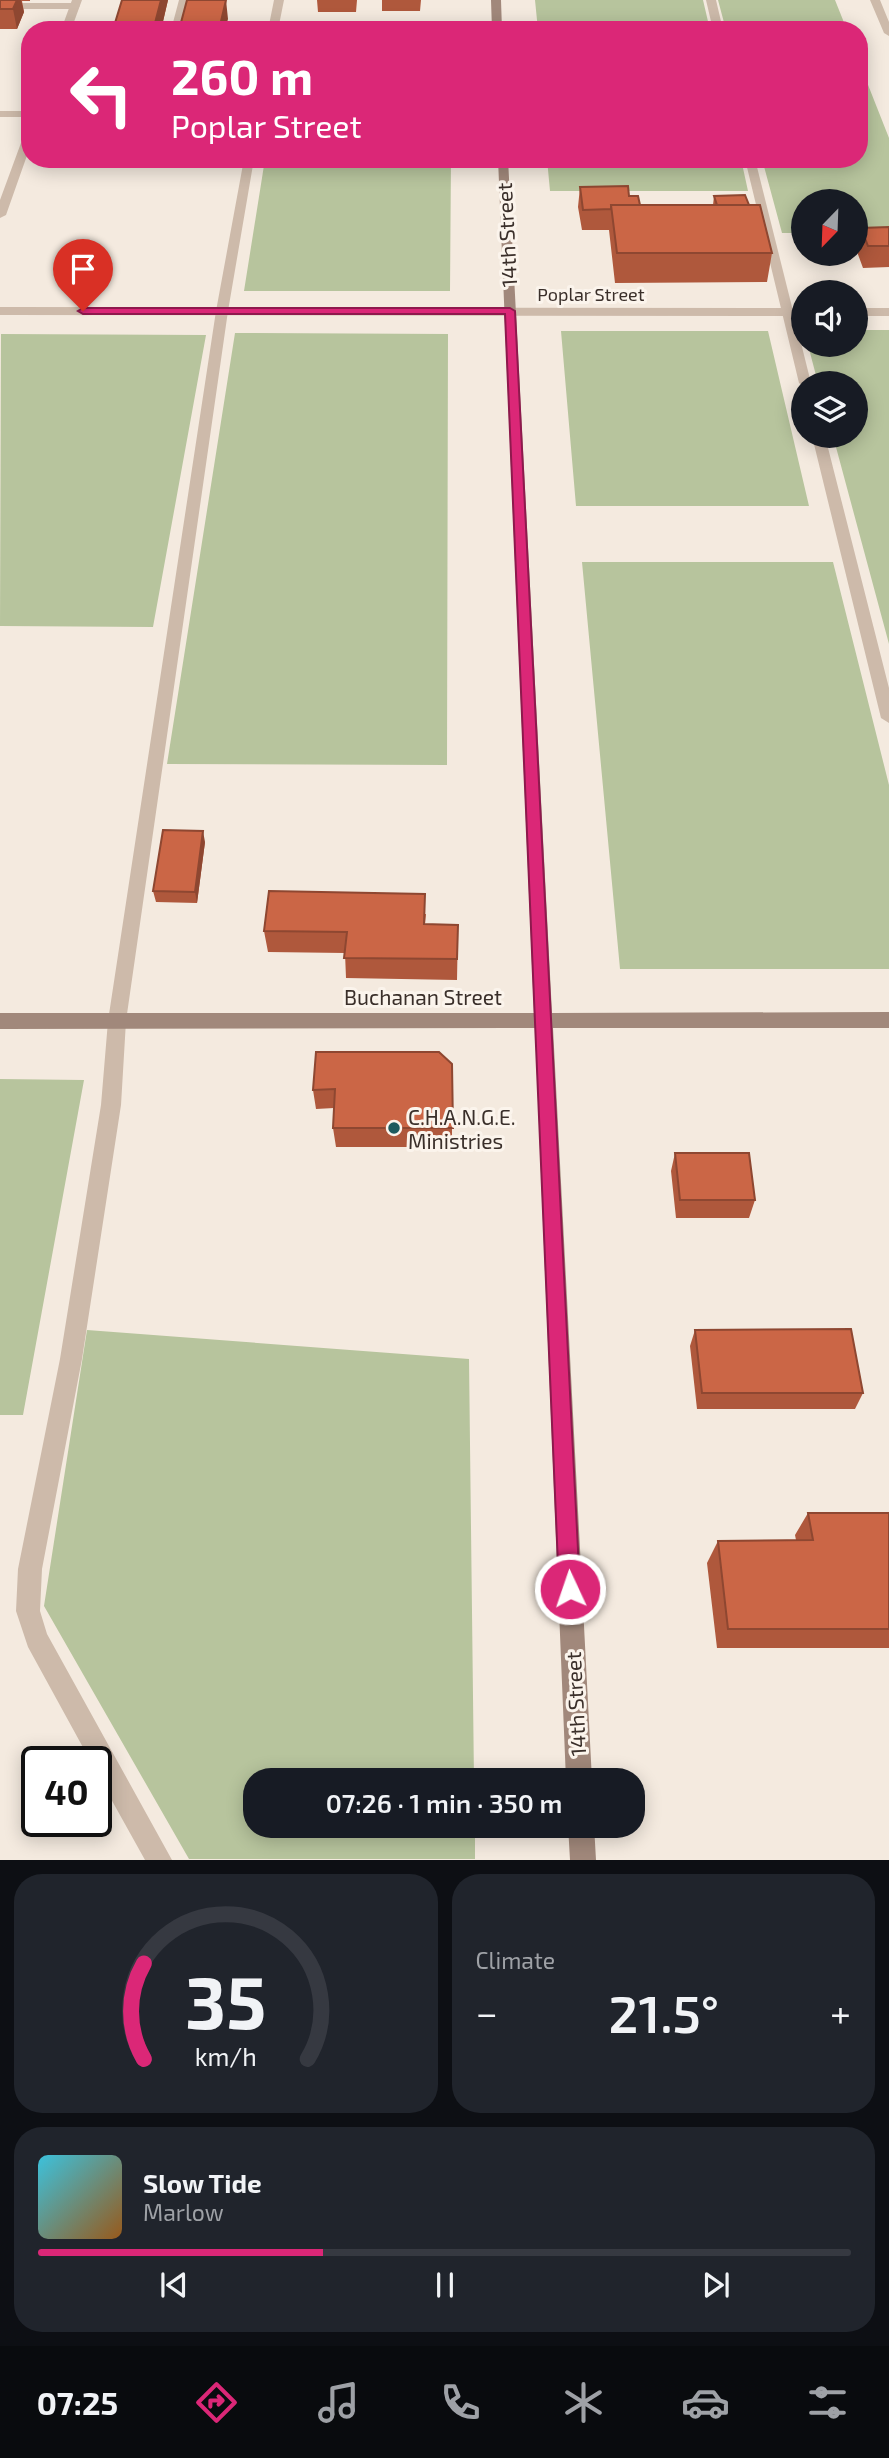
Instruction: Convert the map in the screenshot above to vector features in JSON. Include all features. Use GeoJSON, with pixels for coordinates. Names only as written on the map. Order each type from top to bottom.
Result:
{"type":"FeatureCollection","features":[{"type":"Feature","properties":{"kind":"street"},"geometry":{"type":"LineString","coordinates":[[178,21],[184,0]]}},
{"type":"Feature","properties":{"kind":"street"},"geometry":{"type":"LineString","coordinates":[[275,21],[279,0]]}},
{"type":"Feature","properties":{"kind":"street"},"geometry":{"type":"LineString","coordinates":[[496,0],[497,21]]}},
{"type":"Feature","properties":{"kind":"street"},"geometry":{"type":"LineString","coordinates":[[711,0],[716,21]]}},
{"type":"Feature","properties":{"kind":"street"},"geometry":{"type":"LineString","coordinates":[[875,0],[889,33]]}},
{"type":"Feature","properties":{"kind":"street"},"geometry":{"type":"LineString","coordinates":[[0,6],[76,3],[69,21]]}},
{"type":"Feature","properties":{"kind":"street"},"geometry":{"type":"LineString","coordinates":[[0,114],[21,114]]}},
{"type":"Feature","properties":{"kind":"street"},"geometry":{"type":"LineString","coordinates":[[0,215],[21,157]]}},
{"type":"Feature","properties":{"kind":"street"},"geometry":{"type":"LineString","coordinates":[[159,1860],[36,1639],[28,1611],[30,1569],[71,1359],[111,1105],[117,1021],[222,311],[247,168]]}},
{"type":"Feature","properties":{"kind":"street","name":"14th Street"},"geometry":{"type":"LineString","coordinates":[[503,168],[578,1768]]}},
{"type":"Feature","properties":{"kind":"street"},"geometry":{"type":"LineString","coordinates":[[752,168],[802,371]]}},
{"type":"Feature","properties":{"kind":"street","name":"Poplar Street"},"geometry":{"type":"LineString","coordinates":[[0,311],[791,312]]}},
{"type":"Feature","properties":{"kind":"street"},"geometry":{"type":"LineString","coordinates":[[868,312],[889,312]]}},
{"type":"Feature","properties":{"kind":"street"},"geometry":{"type":"LineString","coordinates":[[821,448],[889,718]]}},
{"type":"Feature","properties":{"kind":"street","name":"Buchanan Street"},"geometry":{"type":"LineString","coordinates":[[0,1021],[542,1018],[889,1020]]}},
{"type":"Feature","properties":{"kind":"street"},"geometry":{"type":"LineString","coordinates":[[582,1838],[583,1860]]}},
{"type":"Feature","properties":{"kind":"green space"},"geometry":{"type":"Polygon","coordinates":[[[535,0],[703,0],[708,21],[537,21],[535,0]]]}},
{"type":"Feature","properties":{"kind":"green space"},"geometry":{"type":"Polygon","coordinates":[[[718,0],[835,0],[843,21],[724,21],[718,0]]]}},
{"type":"Feature","properties":{"kind":"green space"},"geometry":{"type":"Polygon","coordinates":[[[868,85],[889,138],[889,233],[868,233],[868,189],[791,189],[791,233],[782,233],[764,168],[868,168],[868,85]]]}},
{"type":"Feature","properties":{"kind":"green space"},"geometry":{"type":"Polygon","coordinates":[[[264,168],[451,168],[450,291],[244,291],[264,168]]]}},
{"type":"Feature","properties":{"kind":"green space"},"geometry":{"type":"Polygon","coordinates":[[[548,168],[743,168],[748,191],[550,191],[548,168]]]}},
{"type":"Feature","properties":{"kind":"green space"},"geometry":{"type":"Polygon","coordinates":[[[868,330],[889,330],[889,644],[836,448],[868,448],[868,371],[815,371],[811,357],[868,357],[868,330]]]}},
{"type":"Feature","properties":{"kind":"green space"},"geometry":{"type":"Polygon","coordinates":[[[561,331],[768,331],[791,429],[791,448],[795,448],[809,506],[576,506],[561,331]]]}},
{"type":"Feature","properties":{"kind":"green space"},"geometry":{"type":"Polygon","coordinates":[[[235,333],[448,334],[447,765],[167,764],[235,333]]]}},
{"type":"Feature","properties":{"kind":"green space"},"geometry":{"type":"Polygon","coordinates":[[[1,334],[206,335],[153,627],[0,626],[1,334]]]}},
{"type":"Feature","properties":{"kind":"green space"},"geometry":{"type":"Polygon","coordinates":[[[582,562],[833,562],[889,785],[889,969],[620,969],[582,562]]]}},
{"type":"Feature","properties":{"kind":"green space"},"geometry":{"type":"Polygon","coordinates":[[[0,1079],[84,1080],[23,1415],[0,1415],[0,1079]]]}},
{"type":"Feature","properties":{"kind":"green space"},"geometry":{"type":"Polygon","coordinates":[[[87,1330],[469,1359],[474,1768],[243,1768],[243,1838],[475,1838],[475,1859],[189,1859],[44,1606],[87,1330]]]}},
{"type":"Feature","properties":{"kind":"building"},"geometry":{"type":"Polygon","coordinates":[[[0,0],[17,0],[13,9],[0,9],[0,0]]]}},
{"type":"Feature","properties":{"kind":"building"},"geometry":{"type":"Polygon","coordinates":[[[122,0],[161,0],[156,21],[116,21],[122,0]]]}},
{"type":"Feature","properties":{"kind":"building"},"geometry":{"type":"Polygon","coordinates":[[[187,0],[226,0],[221,21],[181,21],[187,0]]]}},
{"type":"Feature","properties":{"kind":"building"},"geometry":{"type":"Polygon","coordinates":[[[628,186],[629,196],[638,196],[640,205],[611,205],[611,209],[583,210],[580,187],[628,186]]]}},
{"type":"Feature","properties":{"kind":"building"},"geometry":{"type":"Polygon","coordinates":[[[745,195],[749,205],[717,205],[714,196],[745,195]]]}},
{"type":"Feature","properties":{"kind":"building"},"geometry":{"type":"Polygon","coordinates":[[[611,205],[760,205],[772,253],[617,253],[611,205]]]}},
{"type":"Feature","properties":{"kind":"building"},"geometry":{"type":"Polygon","coordinates":[[[889,227],[889,246],[868,246],[868,228],[889,227]]]}},
{"type":"Feature","properties":{"kind":"building"},"geometry":{"type":"Polygon","coordinates":[[[163,830],[203,831],[195,892],[153,891],[163,830]]]}},
{"type":"Feature","properties":{"kind":"building"},"geometry":{"type":"Polygon","coordinates":[[[269,891],[425,894],[424,924],[458,925],[457,959],[344,958],[347,932],[264,931],[269,891]]]}},
{"type":"Feature","properties":{"kind":"building","name":"C.H.A.N.G.E. Ministries"},"geometry":{"type":"Polygon","coordinates":[[[316,1052],[439,1052],[452,1064],[453,1128],[333,1128],[335,1089],[313,1090],[316,1052]]]}},
{"type":"Feature","properties":{"kind":"building"},"geometry":{"type":"Polygon","coordinates":[[[675,1153],[749,1153],[755,1200],[680,1200],[675,1153]]]}},
{"type":"Feature","properties":{"kind":"building"},"geometry":{"type":"Polygon","coordinates":[[[851,1329],[863,1393],[702,1393],[695,1330],[851,1329]]]}},
{"type":"Feature","properties":{"kind":"building"},"geometry":{"type":"Polygon","coordinates":[[[808,1513],[889,1513],[889,1629],[728,1629],[718,1541],[813,1540],[808,1513]]]}},
{"type":"Feature","properties":{"kind":"place","name":"C.H.A.N.G.E. Ministries"},"geometry":{"type":"Point","coordinates":[394,1128]}},
{"type":"Feature","properties":{"kind":"route"},"geometry":{"type":"LineString","coordinates":[[83,311],[510,311],[570,1589]]}}]}
